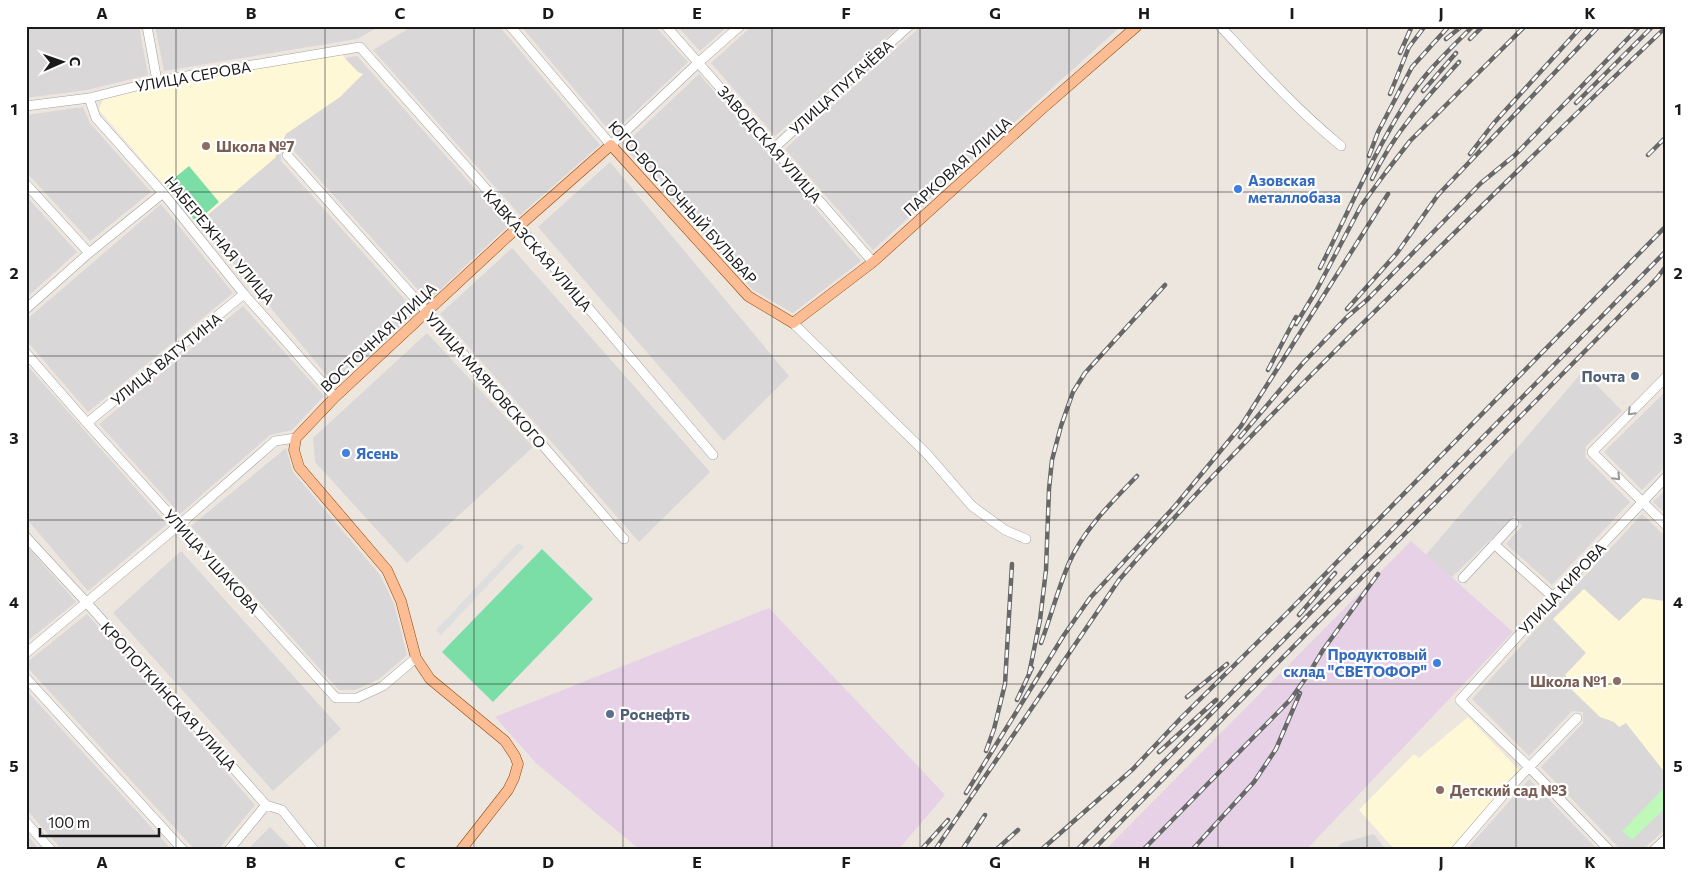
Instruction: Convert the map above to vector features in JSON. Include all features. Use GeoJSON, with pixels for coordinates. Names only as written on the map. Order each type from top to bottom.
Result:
{"type":"FeatureCollection","features":[{"type":"Feature","properties":{"kind":"main road","name":"ПАРКОВАЯ УЛИЦА"},"geometry":{"type":"LineString","coordinates":[[793,323],[873,262],[1043,108],[1137,26]]}},
{"type":"Feature","properties":{"kind":"main road","name":"ВОСТОЧНАЯ УЛИЦА"},"geometry":{"type":"LineString","coordinates":[[296,438],[335,396],[519,226],[612,146]]}},
{"type":"Feature","properties":{"kind":"main road","name":"ЮГО-ВОСТОЧНЫЙ БУЛЬВАР"},"geometry":{"type":"LineString","coordinates":[[612,146],[748,296],[793,323]]}},
{"type":"Feature","properties":{"kind":"main road"},"geometry":{"type":"LineString","coordinates":[[296,438],[294,450],[299,467],[387,570],[401,601],[416,658],[430,679],[506,741],[516,756],[518,764],[508,790],[461,850]]}},
{"type":"Feature","properties":{"kind":"street"},"geometry":{"type":"LineString","coordinates":[[147,26],[157,81]]}},
{"type":"Feature","properties":{"kind":"street","name":"ЮГО-ВОСТОЧНЫЙ БУЛЬВАР"},"geometry":{"type":"LineString","coordinates":[[510,26],[612,146]]}},
{"type":"Feature","properties":{"kind":"street","name":"ЗАВОДСКАЯ УЛИЦА"},"geometry":{"type":"LineString","coordinates":[[666,26],[873,262]]}},
{"type":"Feature","properties":{"kind":"street","name":"ВОСТОЧНАЯ УЛИЦА"},"geometry":{"type":"LineString","coordinates":[[612,146],[699,62],[740,26]]}},
{"type":"Feature","properties":{"kind":"street","name":"УЛИЦА ПУГАЧЁВА"},"geometry":{"type":"LineString","coordinates":[[774,148],[909,26]]}},
{"type":"Feature","properties":{"kind":"street"},"geometry":{"type":"LineString","coordinates":[[1220,26],[1285,96],[1341,146]]}},
{"type":"Feature","properties":{"kind":"street","name":"УЛИЦА СЕРОВА"},"geometry":{"type":"LineString","coordinates":[[26,106],[89,98],[157,81],[360,47]]}},
{"type":"Feature","properties":{"kind":"street","name":"КАВКАЗСКАЯ УЛИЦА"},"geometry":{"type":"LineString","coordinates":[[360,47],[519,226],[713,455]]}},
{"type":"Feature","properties":{"kind":"street","name":"НАБЕРЕЖНАЯ УЛИЦА"},"geometry":{"type":"LineString","coordinates":[[89,98],[96,118],[163,193],[244,294],[335,396]]}},
{"type":"Feature","properties":{"kind":"street","name":"УЛИЦА МАЯКОВСКОГО"},"geometry":{"type":"LineString","coordinates":[[286,156],[428,312],[624,539]]}},
{"type":"Feature","properties":{"kind":"street"},"geometry":{"type":"LineString","coordinates":[[26,184],[89,253]]}},
{"type":"Feature","properties":{"kind":"street"},"geometry":{"type":"LineString","coordinates":[[26,309],[89,253],[163,193]]}},
{"type":"Feature","properties":{"kind":"street","name":"УЛИЦА ВАТУТИНА"},"geometry":{"type":"LineString","coordinates":[[87,423],[244,294]]}},
{"type":"Feature","properties":{"kind":"street","name":"ЮГО-ВОСТОЧНЫЙ БУЛЬВАР"},"geometry":{"type":"LineString","coordinates":[[793,323],[927,454],[972,506],[1005,530],[1026,539]]}},
{"type":"Feature","properties":{"kind":"street","name":"УЛИЦА УШАКОВА"},"geometry":{"type":"LineString","coordinates":[[26,353],[336,698],[357,698],[383,686],[416,658]]}},
{"type":"Feature","properties":{"kind":"street"},"geometry":{"type":"LineString","coordinates":[[1666,377],[1592,452],[1666,525]]}},
{"type":"Feature","properties":{"kind":"street"},"geometry":{"type":"LineString","coordinates":[[26,652],[88,603],[276,441],[296,438]]}},
{"type":"Feature","properties":{"kind":"street","name":"УЛИЦА КИРОВА"},"geometry":{"type":"LineString","coordinates":[[1529,767],[1460,700],[1553,597],[1666,478]]}},
{"type":"Feature","properties":{"kind":"street"},"geometry":{"type":"LineString","coordinates":[[1463,578],[1514,524]]}},
{"type":"Feature","properties":{"kind":"street","name":"КРОПОТКИНСКАЯ УЛИЦА"},"geometry":{"type":"LineString","coordinates":[[26,537],[88,603],[266,805],[282,810],[314,850]]}},
{"type":"Feature","properties":{"kind":"street"},"geometry":{"type":"LineString","coordinates":[[1494,544],[1553,597]]}},
{"type":"Feature","properties":{"kind":"street"},"geometry":{"type":"LineString","coordinates":[[26,678],[183,850]]}},
{"type":"Feature","properties":{"kind":"street"},"geometry":{"type":"LineString","coordinates":[[1456,850],[1529,767],[1578,718]]}},
{"type":"Feature","properties":{"kind":"street"},"geometry":{"type":"LineString","coordinates":[[1529,767],[1609,850]]}},
{"type":"Feature","properties":{"kind":"street"},"geometry":{"type":"LineString","coordinates":[[229,850],[266,805]]}},
{"type":"Feature","properties":{"kind":"street"},"geometry":{"type":"LineString","coordinates":[[26,822],[51,850]]}},
{"type":"Feature","properties":{"kind":"street"},"geometry":{"type":"LineString","coordinates":[[1654,850],[1666,839]]}},
{"type":"Feature","properties":{"kind":"shaded area"},"geometry":{"type":"Polygon","coordinates":[[[26,26],[139,26],[148,75],[87,90],[26,98],[26,26]]]}},
{"type":"Feature","properties":{"kind":"shaded area"},"geometry":{"type":"Polygon","coordinates":[[[155,26],[380,26],[357,39],[164,71],[155,26]]]}},
{"type":"Feature","properties":{"kind":"shaded area"},"geometry":{"type":"Polygon","coordinates":[[[413,26],[499,26],[600,145],[520,215],[373,50],[413,26]]]}},
{"type":"Feature","properties":{"kind":"shaded area"},"geometry":{"type":"Polygon","coordinates":[[[521,26],[655,26],[688,62],[612,134],[521,26]]]}},
{"type":"Feature","properties":{"kind":"shaded area"},"geometry":{"type":"Polygon","coordinates":[[[677,26],[728,26],[700,51],[677,26]]]}},
{"type":"Feature","properties":{"kind":"shaded area"},"geometry":{"type":"Polygon","coordinates":[[[752,26],[900,26],[775,136],[711,63],[752,26]]]}},
{"type":"Feature","properties":{"kind":"shaded area"},"geometry":{"type":"Polygon","coordinates":[[[921,26],[1121,26],[873,250],[785,149],[921,26]]]}},
{"type":"Feature","properties":{"kind":"shaded area","name":"Школа №7"},"geometry":{"type":"Polygon","coordinates":[[[340,53],[358,72],[363,74],[340,97],[286,134],[275,158],[197,224],[99,110],[103,98],[164,83],[340,53]]]}},
{"type":"Feature","properties":{"kind":"shaded area"},"geometry":{"type":"Polygon","coordinates":[[[357,56],[508,226],[428,301],[293,150],[281,149],[281,161],[416,312],[335,385],[100,103],[159,89],[357,56]]]}},
{"type":"Feature","properties":{"kind":"shaded area"},"geometry":{"type":"Polygon","coordinates":[[[699,74],[861,261],[793,313],[753,290],[623,146],[699,74]]]}},
{"type":"Feature","properties":{"kind":"shaded area"},"geometry":{"type":"Polygon","coordinates":[[[83,107],[90,123],[151,192],[90,241],[26,172],[26,115],[83,107]]]}},
{"type":"Feature","properties":{"kind":"shaded area"},"geometry":{"type":"Polygon","coordinates":[[[610,162],[789,376],[724,441],[538,227],[610,162]]]}},
{"type":"Feature","properties":{"kind":"shaded area"},"geometry":{"type":"Polygon","coordinates":[[[26,196],[77,252],[26,298],[26,196]]]}},
{"type":"Feature","properties":{"kind":"shaded area"},"geometry":{"type":"Polygon","coordinates":[[[161,204],[233,293],[88,412],[26,340],[26,320],[161,204]]]}},
{"type":"Feature","properties":{"kind":"shaded area"},"geometry":{"type":"Polygon","coordinates":[[[512,248],[710,472],[639,542],[440,314],[512,248]]]}},
{"type":"Feature","properties":{"kind":"shaded area"},"geometry":{"type":"Polygon","coordinates":[[[243,306],[324,396],[292,430],[270,435],[180,514],[99,424],[243,306]]]}},
{"type":"Feature","properties":{"kind":"shaded area"},"geometry":{"type":"Polygon","coordinates":[[[427,333],[533,447],[407,563],[315,462],[313,438],[427,333]]]}},
{"type":"Feature","properties":{"kind":"shaded area"},"geometry":{"type":"Polygon","coordinates":[[[26,364],[167,524],[88,591],[26,518],[26,364]]]}},
{"type":"Feature","properties":{"kind":"shaded area"},"geometry":{"type":"Polygon","coordinates":[[[1583,371],[1622,411],[1586,446],[1585,457],[1630,502],[1552,585],[1506,544],[1522,526],[1515,516],[1452,577],[1424,557],[1583,371]]]}},
{"type":"Feature","properties":{"kind":"shaded area"},"geometry":{"type":"Polygon","coordinates":[[[1666,391],[1666,466],[1642,490],[1604,452],[1666,391]]]}},
{"type":"Feature","properties":{"kind":"shaded area"},"geometry":{"type":"Polygon","coordinates":[[[286,448],[293,472],[380,575],[394,604],[407,655],[379,679],[355,690],[339,690],[191,526],[286,448]]]}},
{"type":"Feature","properties":{"kind":"shaded area"},"geometry":{"type":"Polygon","coordinates":[[[1666,489],[1666,514],[1653,502],[1666,489]]]}},
{"type":"Feature","properties":{"kind":"shaded area"},"geometry":{"type":"Polygon","coordinates":[[[1642,514],[1666,537],[1666,829],[1642,850],[1621,850],[1541,767],[1583,723],[1583,712],[1572,711],[1529,756],[1472,699],[1642,514]]]}},
{"type":"Feature","properties":{"kind":"shaded area"},"geometry":{"type":"Polygon","coordinates":[[[1411,541],[1513,632],[1306,850],[1105,850],[1411,541]]]}},
{"type":"Feature","properties":{"kind":"shaded area"},"geometry":{"type":"Polygon","coordinates":[[[518,543],[524,547],[441,635],[436,630],[518,543]]]}},
{"type":"Feature","properties":{"kind":"shaded area"},"geometry":{"type":"Polygon","coordinates":[[[26,545],[76,602],[26,642],[26,545]]]}},
{"type":"Feature","properties":{"kind":"shaded area"},"geometry":{"type":"Polygon","coordinates":[[[181,551],[341,729],[273,791],[113,613],[181,551]]]}},
{"type":"Feature","properties":{"kind":"shaded area","name":"Школа №1"},"geometry":{"type":"Polygon","coordinates":[[[1584,589],[1619,621],[1643,598],[1664,601],[1666,604],[1666,774],[1626,723],[1619,727],[1614,722],[1600,717],[1566,684],[1569,678],[1565,675],[1586,653],[1553,619],[1584,589]]]}},
{"type":"Feature","properties":{"kind":"shaded area"},"geometry":{"type":"Polygon","coordinates":[[[769,608],[945,795],[898,850],[640,850],[536,763],[495,717],[769,608]]]}},
{"type":"Feature","properties":{"kind":"shaded area"},"geometry":{"type":"Polygon","coordinates":[[[87,614],[255,805],[218,850],[195,850],[26,666],[26,663],[87,614]]]}},
{"type":"Feature","properties":{"kind":"shaded area"},"geometry":{"type":"Polygon","coordinates":[[[26,690],[172,850],[62,850],[26,809],[26,690]]]}},
{"type":"Feature","properties":{"kind":"shaded area","name":"Детский сад №3"},"geometry":{"type":"Polygon","coordinates":[[[1468,717],[1519,770],[1449,850],[1395,850],[1359,810],[1414,754],[1419,758],[1468,717]]]}},
{"type":"Feature","properties":{"kind":"shaded area"},"geometry":{"type":"Polygon","coordinates":[[[1529,779],[1598,850],[1466,850],[1529,779]]]}},
{"type":"Feature","properties":{"kind":"shaded area"},"geometry":{"type":"Polygon","coordinates":[[[270,827],[293,850],[247,850],[270,827]]]}},
{"type":"Feature","properties":{"kind":"shaded area"},"geometry":{"type":"Polygon","coordinates":[[[26,834],[40,850],[26,850],[26,834]]]}},
{"type":"Feature","properties":{"kind":"shaded area"},"geometry":{"type":"Polygon","coordinates":[[[1374,834],[1386,850],[1335,850],[1342,843],[1374,834]]]}},
{"type":"Feature","properties":{"kind":"green space"},"geometry":{"type":"Polygon","coordinates":[[[189,166],[219,202],[196,222],[166,185],[189,166]]]}},
{"type":"Feature","properties":{"kind":"green space"},"geometry":{"type":"Polygon","coordinates":[[[542,549],[593,599],[493,702],[442,652],[542,549]]]}},
{"type":"Feature","properties":{"kind":"green space"},"geometry":{"type":"Polygon","coordinates":[[[1666,786],[1666,807],[1632,840],[1622,831],[1666,786]]]}},
{"type":"Feature","properties":{"kind":"railway"},"geometry":{"type":"LineString","coordinates":[[1400,53],[1412,26]]}},
{"type":"Feature","properties":{"kind":"railway"},"geometry":{"type":"LineString","coordinates":[[1390,94],[1409,47],[1425,26]]}},
{"type":"Feature","properties":{"kind":"railway"},"geometry":{"type":"LineString","coordinates":[[1369,156],[1378,132],[1412,67],[1449,26]]}},
{"type":"Feature","properties":{"kind":"railway"},"geometry":{"type":"LineString","coordinates":[[1446,39],[1462,26]]}},
{"type":"Feature","properties":{"kind":"railway"},"geometry":{"type":"LineString","coordinates":[[1320,268],[1371,164],[1405,104],[1428,72],[1473,26]]}},
{"type":"Feature","properties":{"kind":"railway"},"geometry":{"type":"LineString","coordinates":[[1470,39],[1483,26]]}},
{"type":"Feature","properties":{"kind":"railway"},"geometry":{"type":"LineString","coordinates":[[1296,324],[1316,291],[1361,206],[1386,172],[1410,141],[1525,26]]}},
{"type":"Feature","properties":{"kind":"railway"},"geometry":{"type":"LineString","coordinates":[[1470,154],[1493,124],[1582,26]]}},
{"type":"Feature","properties":{"kind":"railway"},"geometry":{"type":"LineString","coordinates":[[1347,309],[1397,253],[1438,195],[1599,26]]}},
{"type":"Feature","properties":{"kind":"railway"},"geometry":{"type":"LineString","coordinates":[[1240,437],[1303,363],[1347,317],[1368,299],[1481,183],[1515,155],[1640,26]]}},
{"type":"Feature","properties":{"kind":"railway"},"geometry":{"type":"LineString","coordinates":[[1576,103],[1653,26]]}},
{"type":"Feature","properties":{"kind":"railway"},"geometry":{"type":"LineString","coordinates":[[935,850],[1119,580],[1147,548],[1234,454],[1323,363],[1666,27]]}},
{"type":"Feature","properties":{"kind":"railway"},"geometry":{"type":"LineString","coordinates":[[1423,91],[1456,53]]}},
{"type":"Feature","properties":{"kind":"railway"},"geometry":{"type":"LineString","coordinates":[[1372,179],[1400,132],[1459,62]]}},
{"type":"Feature","properties":{"kind":"railway"},"geometry":{"type":"LineString","coordinates":[[1648,155],[1666,137]]}},
{"type":"Feature","properties":{"kind":"railway"},"geometry":{"type":"LineString","coordinates":[[966,793],[1064,635],[1090,598],[1175,506],[1241,426],[1388,194]]}},
{"type":"Feature","properties":{"kind":"railway"},"geometry":{"type":"LineString","coordinates":[[1041,850],[1133,769],[1666,226]]}},
{"type":"Feature","properties":{"kind":"railway"},"geometry":{"type":"LineString","coordinates":[[1077,850],[1666,251]]}},
{"type":"Feature","properties":{"kind":"railway"},"geometry":{"type":"LineString","coordinates":[[1093,850],[1657,278],[1666,266]]}},
{"type":"Feature","properties":{"kind":"railway"},"geometry":{"type":"LineString","coordinates":[[1029,674],[1040,620],[1046,570],[1052,460],[1061,426],[1073,392],[1085,373],[1165,285]]}},
{"type":"Feature","properties":{"kind":"railway"},"geometry":{"type":"LineString","coordinates":[[1268,370],[1296,317]]}},
{"type":"Feature","properties":{"kind":"railway"},"geometry":{"type":"LineString","coordinates":[[1041,643],[1061,583],[1075,551],[1099,516],[1137,476]]}},
{"type":"Feature","properties":{"kind":"railway"},"geometry":{"type":"LineString","coordinates":[[986,751],[994,729],[1005,684],[1012,564]]}},
{"type":"Feature","properties":{"kind":"railway"},"geometry":{"type":"LineString","coordinates":[[1299,615],[1335,573]]}},
{"type":"Feature","properties":{"kind":"railway"},"geometry":{"type":"LineString","coordinates":[[1143,850],[1290,700],[1323,650],[1378,574]]}},
{"type":"Feature","properties":{"kind":"railway"},"geometry":{"type":"LineString","coordinates":[[1187,697],[1227,664]]}},
{"type":"Feature","properties":{"kind":"railway"},"geometry":{"type":"LineString","coordinates":[[1017,700],[1032,668]]}},
{"type":"Feature","properties":{"kind":"railway"},"geometry":{"type":"LineString","coordinates":[[1192,850],[1254,782],[1276,749],[1300,693]]}},
{"type":"Feature","properties":{"kind":"railway"},"geometry":{"type":"LineString","coordinates":[[1159,752],[1216,700]]}},
{"type":"Feature","properties":{"kind":"railway"},"geometry":{"type":"LineString","coordinates":[[962,850],[985,815]]}},
{"type":"Feature","properties":{"kind":"railway"},"geometry":{"type":"LineString","coordinates":[[921,850],[948,820]]}},
{"type":"Feature","properties":{"kind":"railway"},"geometry":{"type":"LineString","coordinates":[[996,850],[1018,830]]}},
{"type":"Feature","properties":{"kind":"place","name":"Школа №7"},"geometry":{"type":"Point","coordinates":[206,146]}},
{"type":"Feature","properties":{"kind":"place","name":"Азовская металлобаза"},"geometry":{"type":"Point","coordinates":[1238,189]}},
{"type":"Feature","properties":{"kind":"place","name":"Почта"},"geometry":{"type":"Point","coordinates":[1635,376]}},
{"type":"Feature","properties":{"kind":"place","name":"Ясень"},"geometry":{"type":"Point","coordinates":[346,453]}},
{"type":"Feature","properties":{"kind":"place","name":"Продуктовый склад \"СВЕТОФОР\""},"geometry":{"type":"Point","coordinates":[1437,663]}},
{"type":"Feature","properties":{"kind":"place","name":"Школа №1"},"geometry":{"type":"Point","coordinates":[1617,681]}},
{"type":"Feature","properties":{"kind":"place","name":"Роснефть"},"geometry":{"type":"Point","coordinates":[610,714]}},
{"type":"Feature","properties":{"kind":"place","name":"Детский сад №3"},"geometry":{"type":"Point","coordinates":[1440,790]}}]}
